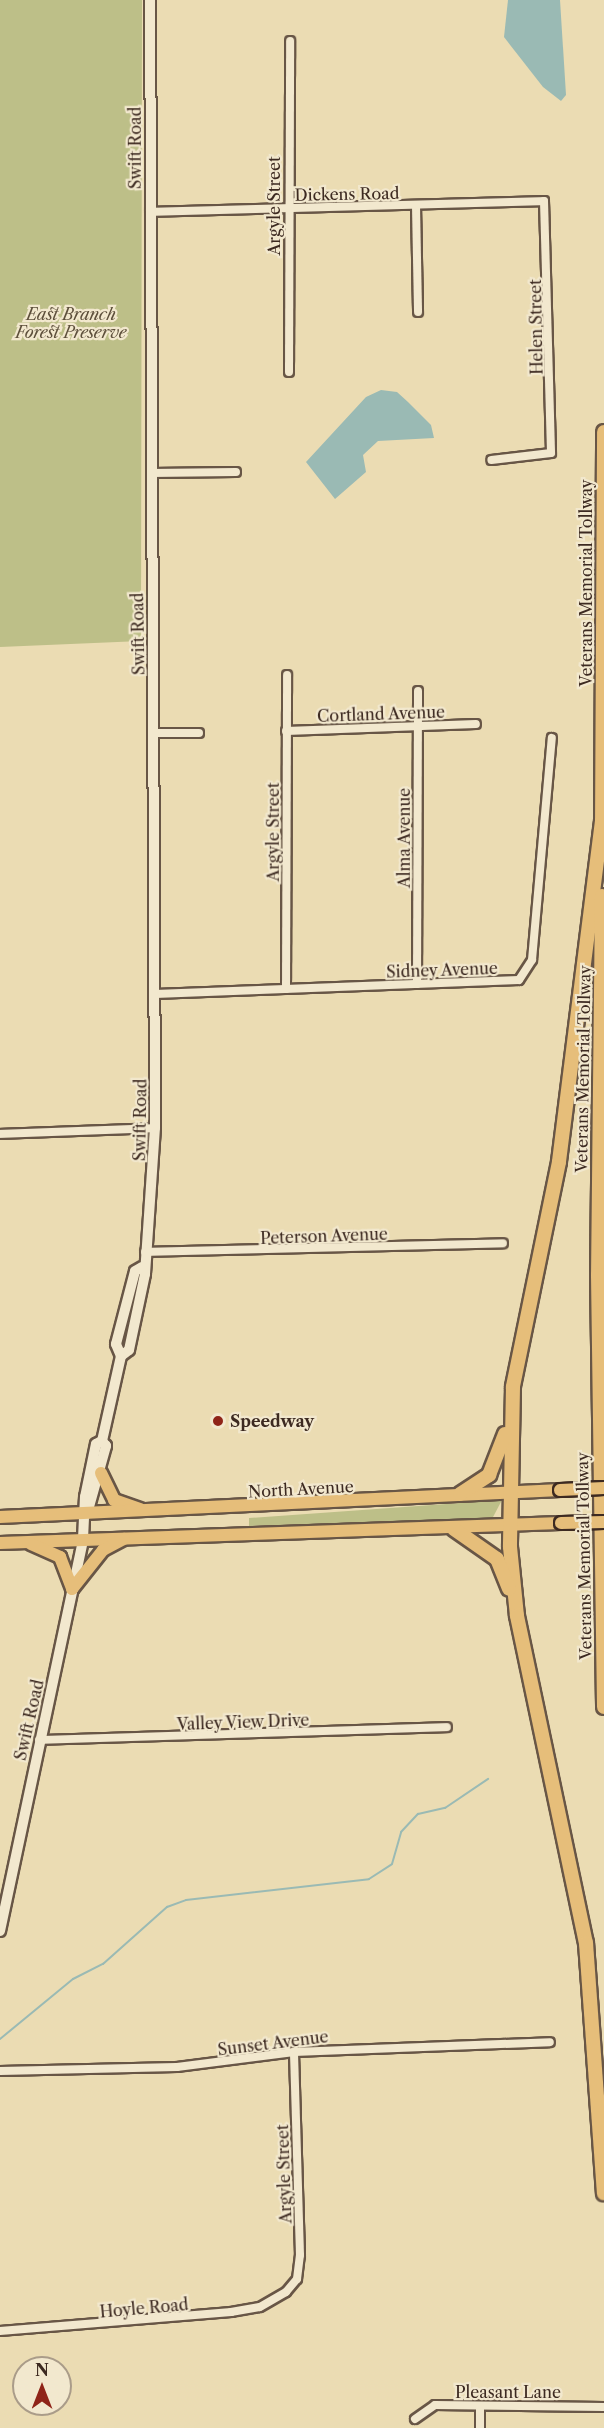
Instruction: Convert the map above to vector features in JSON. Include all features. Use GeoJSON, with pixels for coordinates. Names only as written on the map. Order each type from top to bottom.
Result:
{"type":"FeatureCollection","features":[{"type":"Feature","properties":{"kind":"highway","name":"Veterans Memorial Tollway"},"geometry":{"type":"LineString","coordinates":[[604,432],[598,1299],[604,1707]]}},
{"type":"Feature","properties":{"kind":"highway"},"geometry":{"type":"LineString","coordinates":[[460,1494],[489,1475],[510,1414],[560,1152],[602,821]]}},
{"type":"Feature","properties":{"kind":"highway"},"geometry":{"type":"LineString","coordinates":[[510,1414],[512,1526],[517,1616]]}},
{"type":"Feature","properties":{"kind":"highway"},"geometry":{"type":"LineString","coordinates":[[454,1529],[497,1558],[517,1616],[586,1943],[604,2193]]}},
{"type":"Feature","properties":{"kind":"main road"},"geometry":{"type":"LineString","coordinates":[[101,1473],[114,1500],[171,1512]]}},
{"type":"Feature","properties":{"kind":"main road","name":"North Avenue"},"geometry":{"type":"LineString","coordinates":[[0,1517],[171,1512],[512,1491],[604,1488]]}},
{"type":"Feature","properties":{"kind":"main road"},"geometry":{"type":"LineString","coordinates":[[0,1543],[604,1522]]}},
{"type":"Feature","properties":{"kind":"main road"},"geometry":{"type":"LineString","coordinates":[[72,1589],[104,1550],[130,1537]]}},
{"type":"Feature","properties":{"kind":"main road"},"geometry":{"type":"LineString","coordinates":[[25,1542],[60,1557],[72,1589]]}},
{"type":"Feature","properties":{"kind":"street","name":"Swift Road"},"geometry":{"type":"LineString","coordinates":[[102,1441],[121,1356],[129,1350],[145,1275],[142,1267],[155,1128],[150,0]]}},
{"type":"Feature","properties":{"kind":"street","name":"Argyle Street"},"geometry":{"type":"LineString","coordinates":[[289,372],[286,209],[290,41]]}},
{"type":"Feature","properties":{"kind":"street","name":"Dickens Road"},"geometry":{"type":"LineString","coordinates":[[150,213],[544,201]]}},
{"type":"Feature","properties":{"kind":"street","name":"Helen Street"},"geometry":{"type":"LineString","coordinates":[[491,460],[550,453],[544,201]]}},
{"type":"Feature","properties":{"kind":"street"},"geometry":{"type":"LineString","coordinates":[[416,206],[418,312]]}},
{"type":"Feature","properties":{"kind":"street"},"geometry":{"type":"LineString","coordinates":[[151,473],[236,472]]}},
{"type":"Feature","properties":{"kind":"street","name":"Argyle Street"},"geometry":{"type":"LineString","coordinates":[[286,988],[287,675]]}},
{"type":"Feature","properties":{"kind":"street","name":"Alma Avenue"},"geometry":{"type":"LineString","coordinates":[[417,984],[418,692]]}},
{"type":"Feature","properties":{"kind":"street","name":"Cortland Avenue"},"geometry":{"type":"LineString","coordinates":[[286,730],[476,724]]}},
{"type":"Feature","properties":{"kind":"street"},"geometry":{"type":"LineString","coordinates":[[154,733],[199,733]]}},
{"type":"Feature","properties":{"kind":"street","name":"Sidney Avenue"},"geometry":{"type":"LineString","coordinates":[[155,994],[519,980],[528,969],[552,738]]}},
{"type":"Feature","properties":{"kind":"street"},"geometry":{"type":"LineString","coordinates":[[0,1134],[155,1128]]}},
{"type":"Feature","properties":{"kind":"street","name":"Peterson Avenue"},"geometry":{"type":"LineString","coordinates":[[145,1252],[503,1243]]}},
{"type":"Feature","properties":{"kind":"street","name":"Swift Road"},"geometry":{"type":"LineString","coordinates":[[0,1931],[87,1515],[101,1473],[106,1446],[102,1441]]}},
{"type":"Feature","properties":{"kind":"street","name":"Swift Road"},"geometry":{"type":"LineString","coordinates":[[87,1515],[85,1497],[96,1444],[102,1441]]}},
{"type":"Feature","properties":{"kind":"street","name":"Valley View Drive"},"geometry":{"type":"LineString","coordinates":[[39,1740],[447,1727]]}},
{"type":"Feature","properties":{"kind":"street","name":"Sunset Avenue"},"geometry":{"type":"LineString","coordinates":[[0,2071],[177,2067],[294,2052],[550,2042]]}},
{"type":"Feature","properties":{"kind":"street","name":"Argyle Street"},"geometry":{"type":"LineString","coordinates":[[286,2292],[297,2279],[300,2255],[294,2052]]}},
{"type":"Feature","properties":{"kind":"street","name":"Hoyle Road"},"geometry":{"type":"LineString","coordinates":[[0,2331],[231,2313],[260,2307],[286,2292]]}},
{"type":"Feature","properties":{"kind":"street","name":"Pleasant Lane"},"geometry":{"type":"LineString","coordinates":[[415,2419],[435,2405],[604,2407]]}},
{"type":"Feature","properties":{"kind":"street"},"geometry":{"type":"LineString","coordinates":[[480,2406],[480,2428]]}},
{"type":"Feature","properties":{"kind":"green space","name":"East Branch Forest Preserve"},"geometry":{"type":"Polygon","coordinates":[[[0,0],[142,0],[141,641],[0,647],[0,0]]]}},
{"type":"Feature","properties":{"kind":"green space"},"geometry":{"type":"Polygon","coordinates":[[[502,1500],[492,1519],[249,1526],[249,1518],[502,1500]]]}},
{"type":"Feature","properties":{"kind":"water"},"geometry":{"type":"Polygon","coordinates":[[[508,0],[560,0],[566,95],[561,101],[543,87],[504,37],[508,0]]]}},
{"type":"Feature","properties":{"kind":"water"},"geometry":{"type":"Polygon","coordinates":[[[381,390],[397,392],[431,425],[434,438],[378,441],[363,455],[366,472],[335,499],[306,462],[366,397],[381,390]]]}},
{"type":"Feature","properties":{"kind":"waterway"},"geometry":{"type":"LineString","coordinates":[[0,2039],[73,1979],[103,1964],[167,1907],[186,1900],[369,1879],[392,1864],[401,1832],[418,1814],[445,1808],[488,1779]]}},
{"type":"Feature","properties":{"kind":"place","name":"Speedway"},"geometry":{"type":"Point","coordinates":[218,1421]}}]}
